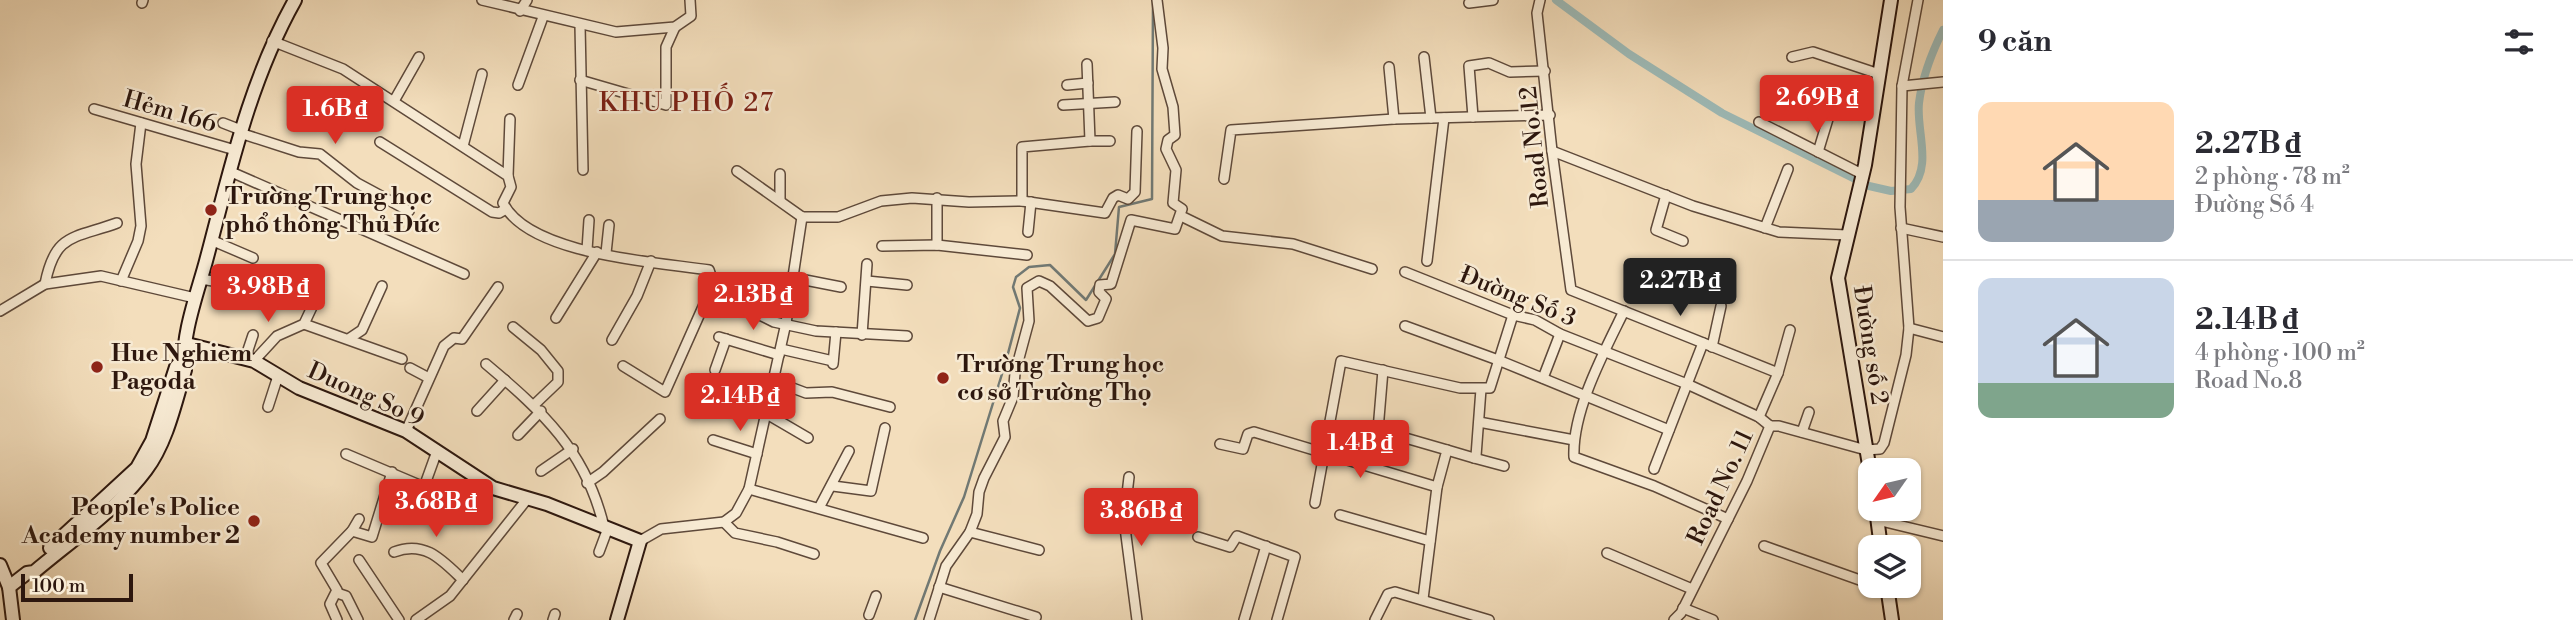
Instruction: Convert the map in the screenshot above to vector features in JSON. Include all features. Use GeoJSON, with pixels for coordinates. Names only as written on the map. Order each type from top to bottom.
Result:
{"type":"FeatureCollection","features":[{"type":"Feature","properties":{"kind":"street"},"geometry":{"type":"LineString","coordinates":[[9,587],[137,468],[152,441],[176,367],[183,359],[195,298],[240,132],[272,41],[295,0]]}},
{"type":"Feature","properties":{"kind":"street"},"geometry":{"type":"LineString","coordinates":[[482,0],[520,12],[625,33],[675,27],[691,16],[690,0]]}},
{"type":"Feature","properties":{"kind":"street"},"geometry":{"type":"LineString","coordinates":[[520,12],[527,0]]}},
{"type":"Feature","properties":{"kind":"street"},"geometry":{"type":"LineString","coordinates":[[929,620],[946,566],[970,532],[977,514],[981,485],[1005,437],[1003,421],[1013,397],[1015,373],[1029,321],[1027,288],[1039,281],[1050,286],[1087,321],[1098,318],[1106,299],[1099,292],[1100,285],[1111,284],[1131,220],[1175,229],[1181,216],[1182,209],[1173,203],[1177,170],[1166,149],[1168,140],[1175,135],[1173,107],[1161,69],[1163,48],[1157,0]]}},
{"type":"Feature","properties":{"kind":"street"},"geometry":{"type":"LineString","coordinates":[[1469,3],[1493,0]]}},
{"type":"Feature","properties":{"kind":"street","name":"Đường số 2"},"geometry":{"type":"LineString","coordinates":[[1866,450],[1838,278],[1862,174],[1891,0]]}},
{"type":"Feature","properties":{"kind":"street"},"geometry":{"type":"LineString","coordinates":[[1867,458],[1866,450],[1880,449],[1884,443],[1906,355],[1909,328],[1900,202],[1902,86],[1918,0]]}},
{"type":"Feature","properties":{"kind":"street","name":"Road No.12"},"geometry":{"type":"LineString","coordinates":[[1537,1],[1552,151],[1571,290],[1625,311]]}},
{"type":"Feature","properties":{"kind":"street"},"geometry":{"type":"LineString","coordinates":[[518,85],[543,17]]}},
{"type":"Feature","properties":{"kind":"street"},"geometry":{"type":"LineString","coordinates":[[580,25],[583,170]]}},
{"type":"Feature","properties":{"kind":"street"},"geometry":{"type":"LineString","coordinates":[[580,80],[666,105],[666,47],[675,27]]}},
{"type":"Feature","properties":{"kind":"street"},"geometry":{"type":"LineString","coordinates":[[272,41],[343,69],[508,176]]}},
{"type":"Feature","properties":{"kind":"street"},"geometry":{"type":"LineString","coordinates":[[1793,57],[1813,52],[1879,74]]}},
{"type":"Feature","properties":{"kind":"street"},"geometry":{"type":"LineString","coordinates":[[394,101],[419,57]]}},
{"type":"Feature","properties":{"kind":"street"},"geometry":{"type":"LineString","coordinates":[[1424,57],[1431,118]]}},
{"type":"Feature","properties":{"kind":"street"},"geometry":{"type":"LineString","coordinates":[[1473,117],[1469,66],[1489,62],[1510,72],[1545,71]]}},
{"type":"Feature","properties":{"kind":"street"},"geometry":{"type":"LineString","coordinates":[[1087,64],[1090,141]]}},
{"type":"Feature","properties":{"kind":"street"},"geometry":{"type":"LineString","coordinates":[[1389,67],[1394,119]]}},
{"type":"Feature","properties":{"kind":"street"},"geometry":{"type":"LineString","coordinates":[[463,146],[482,74]]}},
{"type":"Feature","properties":{"kind":"street"},"geometry":{"type":"LineString","coordinates":[[1902,86],[1940,82]]}},
{"type":"Feature","properties":{"kind":"street"},"geometry":{"type":"LineString","coordinates":[[1067,85],[1088,83]]}},
{"type":"Feature","properties":{"kind":"street"},"geometry":{"type":"LineString","coordinates":[[1063,105],[1115,102]]}},
{"type":"Feature","properties":{"kind":"street","name":"Hẻm 166"},"geometry":{"type":"LineString","coordinates":[[94,109],[235,150]]}},
{"type":"Feature","properties":{"kind":"street"},"geometry":{"type":"LineString","coordinates":[[1224,179],[1231,130],[1394,119],[1550,115]]}},
{"type":"Feature","properties":{"kind":"street"},"geometry":{"type":"LineString","coordinates":[[1427,261],[1444,118]]}},
{"type":"Feature","properties":{"kind":"street"},"geometry":{"type":"LineString","coordinates":[[510,119],[508,176],[511,187],[503,204],[515,221],[553,243],[709,270],[717,294],[774,322],[862,335],[907,336]]}},
{"type":"Feature","properties":{"kind":"street"},"geometry":{"type":"LineString","coordinates":[[1818,152],[1828,119]]}},
{"type":"Feature","properties":{"kind":"street"},"geometry":{"type":"LineString","coordinates":[[1759,122],[1862,174]]}},
{"type":"Feature","properties":{"kind":"street"},"geometry":{"type":"LineString","coordinates":[[121,281],[138,241],[141,226],[136,164],[141,123]]}},
{"type":"Feature","properties":{"kind":"street"},"geometry":{"type":"LineString","coordinates":[[223,123],[240,132],[299,152],[320,154],[364,187],[409,211]]}},
{"type":"Feature","properties":{"kind":"street"},"geometry":{"type":"LineString","coordinates":[[737,171],[802,217],[838,217],[881,201],[937,198],[970,202],[1027,201],[1102,213],[1113,198],[1131,198],[1135,192],[1137,131]]}},
{"type":"Feature","properties":{"kind":"street"},"geometry":{"type":"LineString","coordinates":[[1028,232],[1022,146],[1110,141]]}},
{"type":"Feature","properties":{"kind":"street"},"geometry":{"type":"LineString","coordinates":[[380,142],[492,212],[499,213],[506,209]]}},
{"type":"Feature","properties":{"kind":"street"},"geometry":{"type":"LineString","coordinates":[[1552,151],[1666,195],[1779,232],[1847,235]]}},
{"type":"Feature","properties":{"kind":"street"},"geometry":{"type":"LineString","coordinates":[[1765,228],[1788,169]]}},
{"type":"Feature","properties":{"kind":"street"},"geometry":{"type":"LineString","coordinates":[[229,171],[464,274]]}},
{"type":"Feature","properties":{"kind":"street"},"geometry":{"type":"LineString","coordinates":[[780,174],[780,199]]}},
{"type":"Feature","properties":{"kind":"street"},"geometry":{"type":"LineString","coordinates":[[1666,195],[1656,230],[1684,241]]}},
{"type":"Feature","properties":{"kind":"street"},"geometry":{"type":"LineString","coordinates":[[937,198],[937,245]]}},
{"type":"Feature","properties":{"kind":"street"},"geometry":{"type":"LineString","coordinates":[[1181,216],[1222,236],[1293,244],[1372,269]]}},
{"type":"Feature","properties":{"kind":"street"},"geometry":{"type":"LineString","coordinates":[[619,619],[640,541],[661,529],[724,522],[736,513],[749,489],[795,278],[802,217]]}},
{"type":"Feature","properties":{"kind":"street"},"geometry":{"type":"LineString","coordinates":[[589,220],[596,252]]}},
{"type":"Feature","properties":{"kind":"street"},"geometry":{"type":"LineString","coordinates":[[45,284],[50,258],[60,245],[117,223]]}},
{"type":"Feature","properties":{"kind":"street"},"geometry":{"type":"LineString","coordinates":[[556,318],[610,225]]}},
{"type":"Feature","properties":{"kind":"street"},"geometry":{"type":"LineString","coordinates":[[1901,228],[1943,237]]}},
{"type":"Feature","properties":{"kind":"street"},"geometry":{"type":"LineString","coordinates":[[211,240],[253,258]]}},
{"type":"Feature","properties":{"kind":"street"},"geometry":{"type":"LineString","coordinates":[[882,246],[937,245],[1027,255]]}},
{"type":"Feature","properties":{"kind":"street"},"geometry":{"type":"LineString","coordinates":[[612,340],[637,296],[651,261]]}},
{"type":"Feature","properties":{"kind":"street"},"geometry":{"type":"LineString","coordinates":[[862,335],[867,264]]}},
{"type":"Feature","properties":{"kind":"street","name":"Đường Số 3"},"geometry":{"type":"LineString","coordinates":[[1405,272],[1513,315],[1535,320],[1560,334],[1687,384],[1759,416],[1770,426]]}},
{"type":"Feature","properties":{"kind":"street"},"geometry":{"type":"LineString","coordinates":[[201,279],[219,282],[220,277],[231,274]]}},
{"type":"Feature","properties":{"kind":"street"},"geometry":{"type":"LineString","coordinates":[[0,311],[45,284],[101,276],[195,298]]}},
{"type":"Feature","properties":{"kind":"street"},"geometry":{"type":"LineString","coordinates":[[795,278],[841,287]]}},
{"type":"Feature","properties":{"kind":"street"},"geometry":{"type":"LineString","coordinates":[[867,281],[907,285]]}},
{"type":"Feature","properties":{"kind":"street"},"geometry":{"type":"LineString","coordinates":[[623,366],[665,392],[713,282]]}},
{"type":"Feature","properties":{"kind":"street"},"geometry":{"type":"LineString","coordinates":[[350,338],[362,330],[382,286]]}},
{"type":"Feature","properties":{"kind":"street"},"geometry":{"type":"LineString","coordinates":[[406,431],[444,346],[453,338],[462,339],[498,287]]}},
{"type":"Feature","properties":{"kind":"street"},"geometry":{"type":"LineString","coordinates":[[1654,469],[1687,384],[1708,345],[1721,306]]}},
{"type":"Feature","properties":{"kind":"street"},"geometry":{"type":"LineString","coordinates":[[249,360],[276,337],[304,324],[312,307]]}},
{"type":"Feature","properties":{"kind":"street"},"geometry":{"type":"LineString","coordinates":[[1728,519],[1654,486],[1576,459],[1574,440],[1587,396],[1604,351],[1625,311],[1778,373]]}},
{"type":"Feature","properties":{"kind":"street"},"geometry":{"type":"LineString","coordinates":[[1315,503],[1341,361],[1460,388],[1490,388],[1513,315]]}},
{"type":"Feature","properties":{"kind":"street"},"geometry":{"type":"LineString","coordinates":[[304,324],[350,338],[402,359]]}},
{"type":"Feature","properties":{"kind":"street"},"geometry":{"type":"LineString","coordinates":[[1405,326],[1498,360],[1669,430]]}},
{"type":"Feature","properties":{"kind":"street"},"geometry":{"type":"LineString","coordinates":[[513,327],[541,350],[558,371],[558,382],[518,435]]}},
{"type":"Feature","properties":{"kind":"street"},"geometry":{"type":"LineString","coordinates":[[1909,328],[1943,337]]}},
{"type":"Feature","properties":{"kind":"street"},"geometry":{"type":"LineString","coordinates":[[1759,416],[1778,373],[1790,330]]}},
{"type":"Feature","properties":{"kind":"street"},"geometry":{"type":"LineString","coordinates":[[715,370],[722,338],[833,363],[836,332]]}},
{"type":"Feature","properties":{"kind":"street"},"geometry":{"type":"LineString","coordinates":[[1543,378],[1560,334]]}},
{"type":"Feature","properties":{"kind":"street"},"geometry":{"type":"LineString","coordinates":[[249,360],[253,335]]}},
{"type":"Feature","properties":{"kind":"street","name":"Duong So 9"},"geometry":{"type":"LineString","coordinates":[[187,344],[249,360],[299,388],[406,431],[493,488],[528,498],[640,541]]}},
{"type":"Feature","properties":{"kind":"street"},"geometry":{"type":"LineString","coordinates":[[486,364],[538,407],[573,449],[606,527],[599,552]]}},
{"type":"Feature","properties":{"kind":"street"},"geometry":{"type":"LineString","coordinates":[[410,368],[428,377]]}},
{"type":"Feature","properties":{"kind":"street"},"geometry":{"type":"LineString","coordinates":[[1378,430],[1383,370]]}},
{"type":"Feature","properties":{"kind":"street"},"geometry":{"type":"LineString","coordinates":[[268,407],[278,376]]}},
{"type":"Feature","properties":{"kind":"street"},"geometry":{"type":"LineString","coordinates":[[477,411],[505,380]]}},
{"type":"Feature","properties":{"kind":"street"},"geometry":{"type":"LineString","coordinates":[[774,381],[806,393],[832,392],[890,407]]}},
{"type":"Feature","properties":{"kind":"street"},"geometry":{"type":"LineString","coordinates":[[1474,458],[1481,389]]}},
{"type":"Feature","properties":{"kind":"street"},"geometry":{"type":"LineString","coordinates":[[1802,432],[1809,412]]}},
{"type":"Feature","properties":{"kind":"street"},"geometry":{"type":"LineString","coordinates":[[767,414],[808,438]]}},
{"type":"Feature","properties":{"kind":"street"},"geometry":{"type":"LineString","coordinates":[[587,483],[603,472],[660,419]]}},
{"type":"Feature","properties":{"kind":"street"},"geometry":{"type":"LineString","coordinates":[[1479,422],[1574,440]]}},
{"type":"Feature","properties":{"kind":"street","name":"Road No. 11"},"geometry":{"type":"LineString","coordinates":[[1674,620],[1683,608],[1728,519],[1770,426],[1866,450]]}},
{"type":"Feature","properties":{"kind":"street"},"geometry":{"type":"LineString","coordinates":[[833,486],[871,491],[884,428]]}},
{"type":"Feature","properties":{"kind":"street"},"geometry":{"type":"LineString","coordinates":[[1220,444],[1243,449],[1252,431],[1437,488]]}},
{"type":"Feature","properties":{"kind":"street"},"geometry":{"type":"LineString","coordinates":[[1402,437],[1504,466]]}},
{"type":"Feature","properties":{"kind":"street"},"geometry":{"type":"LineString","coordinates":[[713,440],[757,454]]}},
{"type":"Feature","properties":{"kind":"street"},"geometry":{"type":"LineString","coordinates":[[541,471],[573,449]]}},
{"type":"Feature","properties":{"kind":"street"},"geometry":{"type":"LineString","coordinates":[[1423,598],[1437,488],[1447,450]]}},
{"type":"Feature","properties":{"kind":"street"},"geometry":{"type":"LineString","coordinates":[[819,508],[833,486],[849,451]]}},
{"type":"Feature","properties":{"kind":"street"},"geometry":{"type":"LineString","coordinates":[[346,454],[424,487],[437,452]]}},
{"type":"Feature","properties":{"kind":"street"},"geometry":{"type":"LineString","coordinates":[[352,531],[372,537],[392,472]]}},
{"type":"Feature","properties":{"kind":"street"},"geometry":{"type":"LineString","coordinates":[[1129,477],[1124,520],[1137,620]]}},
{"type":"Feature","properties":{"kind":"street"},"geometry":{"type":"LineString","coordinates":[[749,489],[923,538]]}},
{"type":"Feature","properties":{"kind":"street"},"geometry":{"type":"LineString","coordinates":[[416,620],[450,596],[528,498]]}},
{"type":"Feature","properties":{"kind":"street"},"geometry":{"type":"LineString","coordinates":[[1340,515],[1430,541]]}},
{"type":"Feature","properties":{"kind":"street"},"geometry":{"type":"LineString","coordinates":[[358,620],[346,596],[337,593],[321,563],[352,531],[359,519]]}},
{"type":"Feature","properties":{"kind":"street"},"geometry":{"type":"LineString","coordinates":[[724,522],[735,533],[814,554]]}},
{"type":"Feature","properties":{"kind":"street"},"geometry":{"type":"LineString","coordinates":[[1900,522],[1943,536]]}},
{"type":"Feature","properties":{"kind":"street"},"geometry":{"type":"LineString","coordinates":[[970,532],[1039,550]]}},
{"type":"Feature","properties":{"kind":"street"},"geometry":{"type":"LineString","coordinates":[[1198,537],[1230,547],[1237,536],[1295,556],[1277,620]]}},
{"type":"Feature","properties":{"kind":"street"},"geometry":{"type":"LineString","coordinates":[[394,552],[410,546],[432,553],[463,580]]}},
{"type":"Feature","properties":{"kind":"street"},"geometry":{"type":"LineString","coordinates":[[1244,620],[1266,546]]}},
{"type":"Feature","properties":{"kind":"street"},"geometry":{"type":"LineString","coordinates":[[1764,546],[1858,579]]}},
{"type":"Feature","properties":{"kind":"street"},"geometry":{"type":"LineString","coordinates":[[1607,553],[1692,589]]}},
{"type":"Feature","properties":{"kind":"street"},"geometry":{"type":"LineString","coordinates":[[359,560],[398,620]]}},
{"type":"Feature","properties":{"kind":"street"},"geometry":{"type":"LineString","coordinates":[[0,565],[9,587],[13,620]]}},
{"type":"Feature","properties":{"kind":"street"},"geometry":{"type":"LineString","coordinates":[[939,587],[1036,617]]}},
{"type":"Feature","properties":{"kind":"street"},"geometry":{"type":"LineString","coordinates":[[1375,620],[1388,594],[1395,592],[1423,598],[1489,620]]}},
{"type":"Feature","properties":{"kind":"street"},"geometry":{"type":"LineString","coordinates":[[337,593],[330,604],[337,620]]}},
{"type":"Feature","properties":{"kind":"street"},"geometry":{"type":"LineString","coordinates":[[869,615],[876,596]]}},
{"type":"Feature","properties":{"kind":"street"},"geometry":{"type":"LineString","coordinates":[[1886,598],[1892,620]]}},
{"type":"Feature","properties":{"kind":"street"},"geometry":{"type":"LineString","coordinates":[[1683,608],[1713,620]]}},
{"type":"Feature","properties":{"kind":"waterway"},"geometry":{"type":"LineString","coordinates":[[915,620],[940,551],[964,497],[1006,361],[1020,308],[1013,287],[1016,277],[1029,267],[1050,265],[1086,300],[1115,254],[1119,207],[1152,199],[1153,0]]}},
{"type":"Feature","properties":{"kind":"waterway"},"geometry":{"type":"LineString","coordinates":[[1556,0],[1629,54],[1722,113],[1869,186],[1891,191],[1911,189],[1918,180],[1922,159],[1920,94],[1928,65],[1943,30]]}},
{"type":"Feature","properties":{"kind":"place","name":"Trường Trung học phổ thông Thủ Đức"},"geometry":{"type":"Point","coordinates":[211,210]}},
{"type":"Feature","properties":{"kind":"place","name":"Hue Nghiem Pagoda"},"geometry":{"type":"Point","coordinates":[97,367]}},
{"type":"Feature","properties":{"kind":"place","name":"Trường Trung học cơ sở Trường Thọ"},"geometry":{"type":"Point","coordinates":[943,378]}},
{"type":"Feature","properties":{"kind":"place","name":"People's Police Academy number 2"},"geometry":{"type":"Point","coordinates":[254,521]}},
{"type":"Feature","properties":{"kind":"district","name":"KHU PHỐ 27"},"geometry":{"type":"Point","coordinates":[687,102]}}]}
